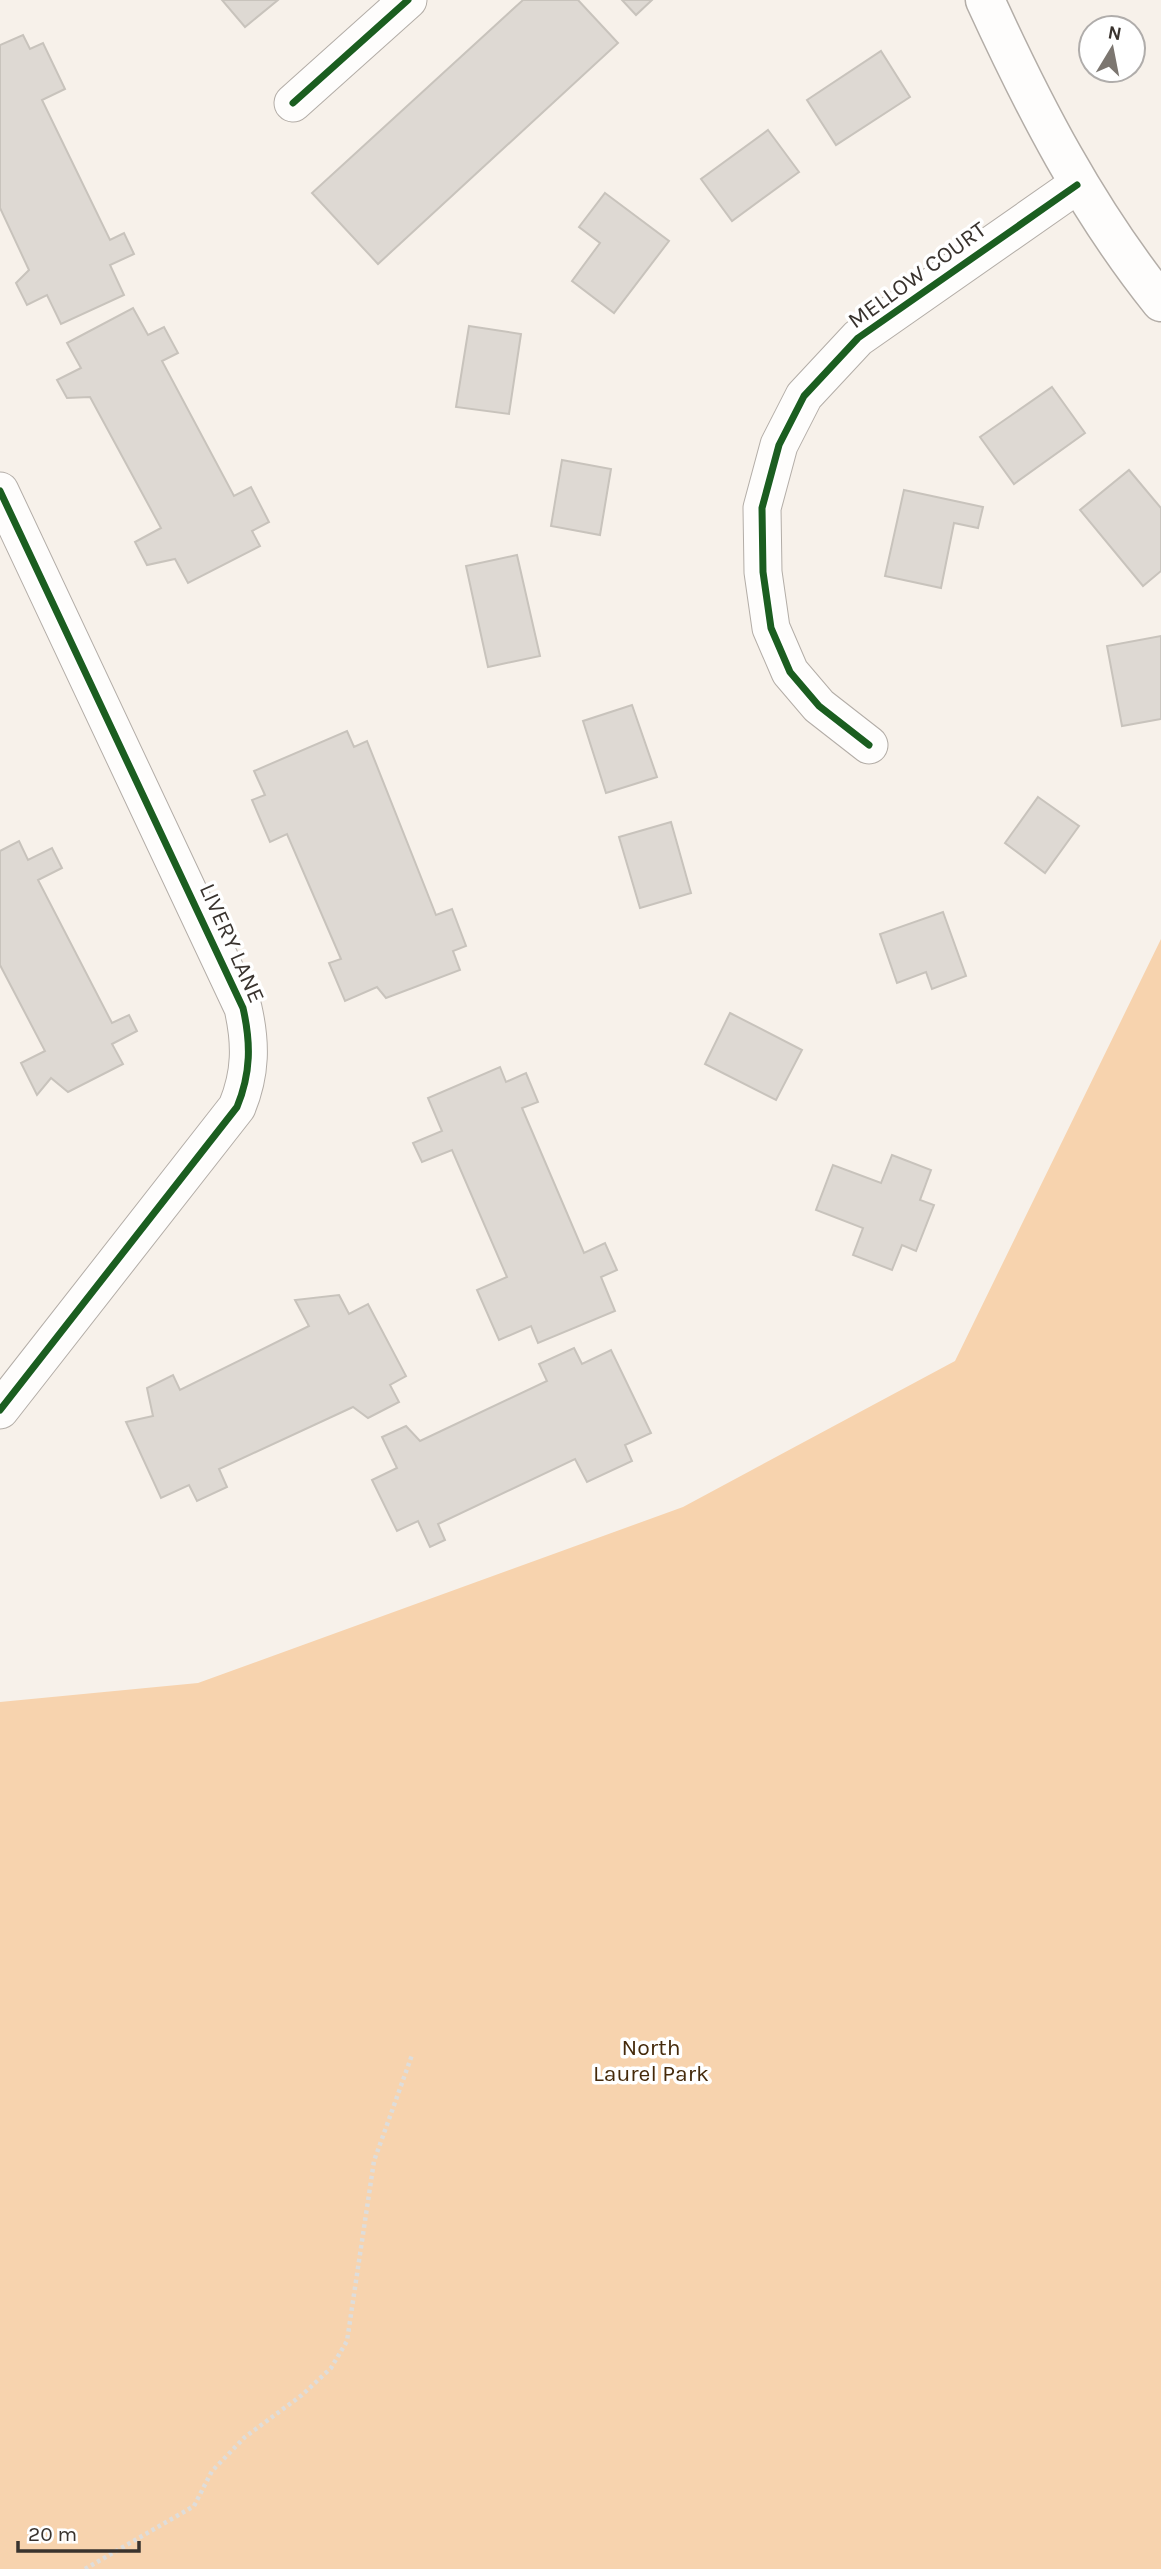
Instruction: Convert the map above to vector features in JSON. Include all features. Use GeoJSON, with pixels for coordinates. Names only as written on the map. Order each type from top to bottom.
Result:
{"type":"FeatureCollection","features":[{"type":"Feature","properties":{"kind":"street"},"geometry":{"type":"LineString","coordinates":[[293,103],[408,0]]}},
{"type":"Feature","properties":{"kind":"street"},"geometry":{"type":"LineString","coordinates":[[985,0],[1077,185],[1121,253],[1161,302]]}},
{"type":"Feature","properties":{"kind":"street","name":"MELLOW COURT"},"geometry":{"type":"LineString","coordinates":[[869,745],[819,706],[804,689],[790,672],[771,628],[763,572],[762,508],[779,445],[804,396],[858,338],[1077,185]]}},
{"type":"Feature","properties":{"kind":"street","name":"LIVERY LANE"},"geometry":{"type":"LineString","coordinates":[[0,491],[243,1008],[250,1054],[246,1084],[237,1107],[0,1410]]}},
{"type":"Feature","properties":{"kind":"path"},"geometry":{"type":"LineString","coordinates":[[85,2569],[194,2506],[212,2471],[245,2437],[302,2395],[331,2368],[347,2340],[373,2161],[412,2055]]}},
{"type":"Feature","properties":{"kind":"green space","name":"North Laurel Park"},"geometry":{"type":"Polygon","coordinates":[[[1161,939],[1161,2569],[0,2569],[0,1702],[198,1683],[683,1507],[955,1361],[1161,939]]]}},
{"type":"Feature","properties":{"kind":"building"},"geometry":{"type":"Polygon","coordinates":[[[222,0],[278,0],[245,27],[222,0]]]}},
{"type":"Feature","properties":{"kind":"building"},"geometry":{"type":"Polygon","coordinates":[[[523,0],[578,0],[618,43],[378,264],[312,193],[523,0]]]}},
{"type":"Feature","properties":{"kind":"building"},"geometry":{"type":"Polygon","coordinates":[[[622,0],[652,0],[636,15],[622,0]]]}},
{"type":"Feature","properties":{"kind":"building"},"geometry":{"type":"Polygon","coordinates":[[[23,35],[30,49],[43,43],[65,89],[42,100],[110,240],[124,233],[134,254],[110,265],[124,295],[61,324],[47,295],[27,305],[16,283],[29,270],[0,208],[0,45],[23,35]]]}},
{"type":"Feature","properties":{"kind":"building"},"geometry":{"type":"Polygon","coordinates":[[[881,51],[910,97],[836,145],[807,100],[881,51]]]}},
{"type":"Feature","properties":{"kind":"building"},"geometry":{"type":"Polygon","coordinates":[[[768,130],[799,172],[732,221],[701,179],[768,130]]]}},
{"type":"Feature","properties":{"kind":"building"},"geometry":{"type":"Polygon","coordinates":[[[605,193],[669,241],[614,313],[572,281],[600,243],[579,227],[605,193]]]}},
{"type":"Feature","properties":{"kind":"building"},"geometry":{"type":"Polygon","coordinates":[[[133,308],[148,335],[164,327],[178,353],[162,361],[234,496],[251,487],[269,522],[252,531],[260,546],[188,583],[175,559],[147,565],[135,542],[161,528],[90,397],[67,398],[57,380],[81,368],[67,343],[133,308]]]}},
{"type":"Feature","properties":{"kind":"building"},"geometry":{"type":"Polygon","coordinates":[[[469,326],[521,334],[509,414],[456,407],[469,326]]]}},
{"type":"Feature","properties":{"kind":"building"},"geometry":{"type":"Polygon","coordinates":[[[1052,387],[1085,433],[1014,484],[980,437],[1052,387]]]}},
{"type":"Feature","properties":{"kind":"building"},"geometry":{"type":"Polygon","coordinates":[[[562,460],[611,469],[600,535],[551,526],[562,460]]]}},
{"type":"Feature","properties":{"kind":"building"},"geometry":{"type":"Polygon","coordinates":[[[1129,470],[1161,508],[1161,571],[1143,586],[1080,510],[1129,470]]]}},
{"type":"Feature","properties":{"kind":"building"},"geometry":{"type":"Polygon","coordinates":[[[904,490],[983,507],[978,528],[954,523],[941,588],[885,576],[904,490]]]}},
{"type":"Feature","properties":{"kind":"building"},"geometry":{"type":"Polygon","coordinates":[[[517,555],[540,656],[488,667],[466,566],[517,555]]]}},
{"type":"Feature","properties":{"kind":"building"},"geometry":{"type":"Polygon","coordinates":[[[1161,636],[1161,719],[1122,726],[1107,646],[1161,636]]]}},
{"type":"Feature","properties":{"kind":"building"},"geometry":{"type":"Polygon","coordinates":[[[632,705],[657,777],[606,793],[583,721],[632,705]]]}},
{"type":"Feature","properties":{"kind":"building"},"geometry":{"type":"Polygon","coordinates":[[[347,731],[354,747],[367,741],[436,915],[452,909],[466,946],[453,951],[460,970],[386,998],[377,987],[345,1001],[329,963],[341,959],[287,834],[270,842],[252,800],[265,795],[254,771],[347,731]]]}},
{"type":"Feature","properties":{"kind":"building"},"geometry":{"type":"Polygon","coordinates":[[[1038,797],[1079,826],[1045,873],[1005,843],[1038,797]]]}},
{"type":"Feature","properties":{"kind":"building"},"geometry":{"type":"Polygon","coordinates":[[[671,822],[691,893],[640,908],[619,837],[671,822]]]}},
{"type":"Feature","properties":{"kind":"building"},"geometry":{"type":"Polygon","coordinates":[[[19,841],[28,860],[52,848],[62,868],[38,880],[112,1023],[129,1015],[137,1031],[112,1044],[123,1064],[68,1092],[51,1078],[37,1095],[21,1063],[45,1051],[0,965],[0,851],[19,841]]]}},
{"type":"Feature","properties":{"kind":"building"},"geometry":{"type":"Polygon","coordinates":[[[943,912],[966,976],[932,989],[926,972],[897,983],[880,934],[943,912]]]}},
{"type":"Feature","properties":{"kind":"building"},"geometry":{"type":"Polygon","coordinates":[[[730,1013],[802,1050],[776,1100],[705,1064],[730,1013]]]}},
{"type":"Feature","properties":{"kind":"building"},"geometry":{"type":"Polygon","coordinates":[[[500,1067],[506,1082],[526,1073],[538,1102],[522,1108],[584,1253],[605,1243],[617,1270],[601,1277],[615,1311],[538,1343],[531,1326],[499,1340],[477,1290],[507,1277],[452,1150],[422,1162],[413,1143],[442,1131],[428,1098],[500,1067]]]}},
{"type":"Feature","properties":{"kind":"building"},"geometry":{"type":"Polygon","coordinates":[[[892,1155],[931,1170],[920,1200],[934,1205],[916,1251],[902,1245],[892,1270],[853,1255],[863,1228],[816,1210],[833,1165],[881,1183],[892,1155]]]}},
{"type":"Feature","properties":{"kind":"building"},"geometry":{"type":"Polygon","coordinates":[[[339,1295],[349,1314],[368,1304],[406,1376],[390,1385],[399,1402],[368,1418],[353,1407],[219,1469],[227,1487],[197,1501],[189,1485],[161,1498],[126,1422],[153,1416],[147,1388],[173,1375],[180,1390],[309,1326],[295,1300],[339,1295]]]}},
{"type":"Feature","properties":{"kind":"building"},"geometry":{"type":"Polygon","coordinates":[[[574,1348],[582,1364],[611,1350],[651,1433],[625,1445],[632,1461],[587,1482],[575,1459],[438,1524],[445,1540],[430,1547],[418,1521],[397,1531],[372,1480],[397,1468],[382,1437],[406,1426],[420,1441],[547,1381],[539,1364],[574,1348]]]}},
{"type":"Feature","properties":{"kind":"cycle path"},"geometry":{"type":"LineString","coordinates":[[293,103],[408,0]]}},
{"type":"Feature","properties":{"kind":"cycle path"},"geometry":{"type":"LineString","coordinates":[[869,745],[819,706],[790,672],[771,628],[763,572],[762,508],[779,445],[804,396],[858,338],[1077,185]]}},
{"type":"Feature","properties":{"kind":"cycle path"},"geometry":{"type":"LineString","coordinates":[[0,491],[243,1008],[248,1046],[245,1082],[237,1107],[0,1410]]}}]}
